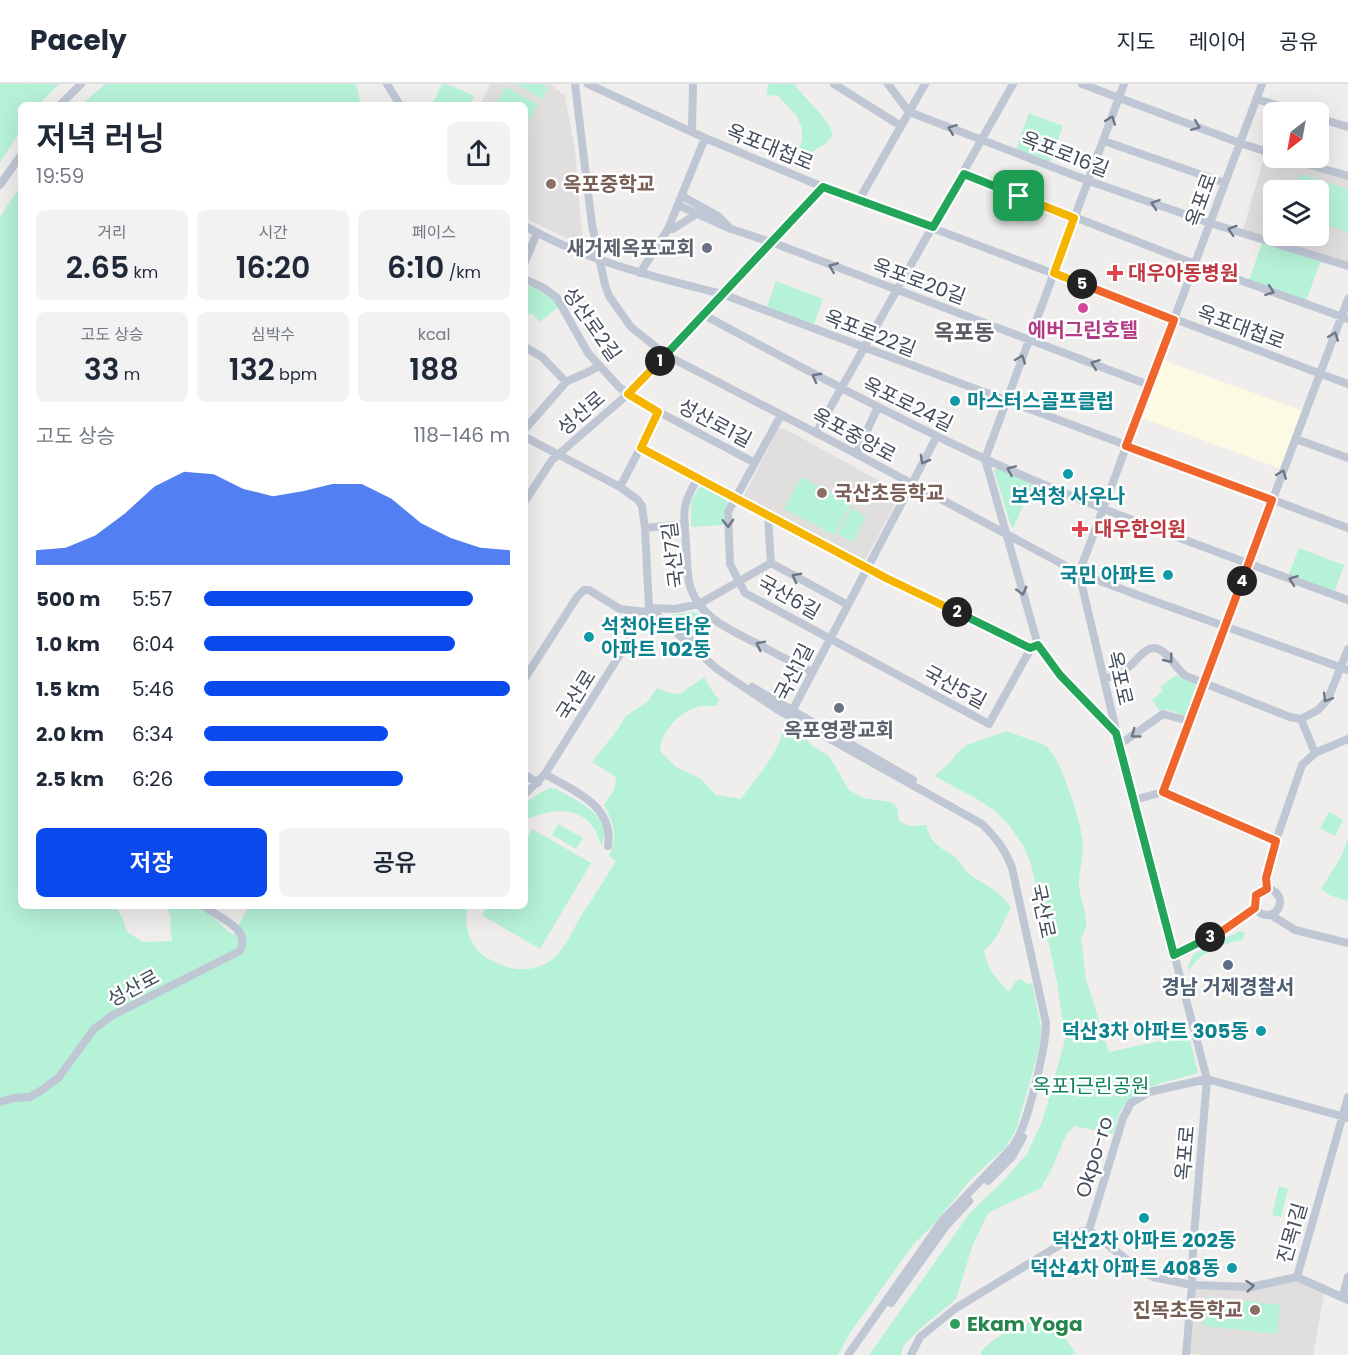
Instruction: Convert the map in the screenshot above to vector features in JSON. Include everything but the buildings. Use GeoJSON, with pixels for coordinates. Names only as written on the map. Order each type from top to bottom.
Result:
{"type":"FeatureCollection","features":[{"type":"Feature","properties":{"kind":"street"},"geometry":{"type":"LineString","coordinates":[[63,102],[81,84]]}},
{"type":"Feature","properties":{"kind":"street"},"geometry":{"type":"LineString","coordinates":[[387,84],[398,102]]}},
{"type":"Feature","properties":{"kind":"street","name":"옥포중앙로"},"geometry":{"type":"LineString","coordinates":[[575,84],[592,225],[605,285],[615,305],[631,327],[666,355],[1079,573],[1345,668]]}},
{"type":"Feature","properties":{"kind":"street","name":"옥포대첩로"},"geometry":{"type":"LineString","coordinates":[[588,84],[705,138],[823,187],[1348,384]]}},
{"type":"Feature","properties":{"kind":"street"},"geometry":{"type":"LineString","coordinates":[[692,132],[693,84]]}},
{"type":"Feature","properties":{"kind":"street"},"geometry":{"type":"LineString","coordinates":[[834,84],[901,126]]}},
{"type":"Feature","properties":{"kind":"street"},"geometry":{"type":"LineString","coordinates":[[888,84],[909,112]]}},
{"type":"Feature","properties":{"kind":"street"},"geometry":{"type":"LineString","coordinates":[[859,200],[926,84]]}},
{"type":"Feature","properties":{"kind":"street"},"geometry":{"type":"LineString","coordinates":[[816,433],[1013,84]]}},
{"type":"Feature","properties":{"kind":"street"},"geometry":{"type":"LineString","coordinates":[[1082,84],[1263,150]]}},
{"type":"Feature","properties":{"kind":"street"},"geometry":{"type":"LineString","coordinates":[[1034,647],[985,459],[1124,84]]}},
{"type":"Feature","properties":{"kind":"street","name":"옥포로"},"geometry":{"type":"LineString","coordinates":[[1186,1355],[1207,1079],[1119,745],[1079,573],[1262,84]]}},
{"type":"Feature","properties":{"kind":"street"},"geometry":{"type":"LineString","coordinates":[[1256,99],[1266,102]]}},
{"type":"Feature","properties":{"kind":"street","name":"옥포로16길"},"geometry":{"type":"LineString","coordinates":[[909,112],[1089,181],[1210,223],[1348,266]]}},
{"type":"Feature","properties":{"kind":"street"},"geometry":{"type":"LineString","coordinates":[[1329,121],[1348,127]]}},
{"type":"Feature","properties":{"kind":"street"},"geometry":{"type":"LineString","coordinates":[[640,273],[668,229],[705,138]]}},
{"type":"Feature","properties":{"kind":"street"},"geometry":{"type":"LineString","coordinates":[[1104,141],[1225,183]]}},
{"type":"Feature","properties":{"kind":"street"},"geometry":{"type":"LineString","coordinates":[[0,186],[18,159]]}},
{"type":"Feature","properties":{"kind":"street"},"geometry":{"type":"LineString","coordinates":[[1320,168],[1348,176]]}},
{"type":"Feature","properties":{"kind":"street"},"geometry":{"type":"LineString","coordinates":[[964,174],[1074,218],[1345,318]]}},
{"type":"Feature","properties":{"kind":"street","name":"성산로"},"geometry":{"type":"LineString","coordinates":[[528,496],[539,478],[559,454],[628,394],[823,187]]}},
{"type":"Feature","properties":{"kind":"street"},"geometry":{"type":"LineString","coordinates":[[682,196],[718,216],[731,229]]}},
{"type":"Feature","properties":{"kind":"street","name":"옥포로20길"},"geometry":{"type":"LineString","coordinates":[[678,205],[731,229],[771,242],[1149,385]]}},
{"type":"Feature","properties":{"kind":"street"},"geometry":{"type":"LineString","coordinates":[[668,229],[673,229],[695,214]]}},
{"type":"Feature","properties":{"kind":"street"},"geometry":{"type":"LineString","coordinates":[[528,228],[599,260]]}},
{"type":"Feature","properties":{"kind":"street"},"geometry":{"type":"LineString","coordinates":[[528,255],[537,233]]}},
{"type":"Feature","properties":{"kind":"street","name":"옥포로22길"},"geometry":{"type":"LineString","coordinates":[[599,260],[722,294],[1348,528]]}},
{"type":"Feature","properties":{"kind":"street","name":"성산로2길"},"geometry":{"type":"LineString","coordinates":[[528,280],[544,288],[557,298],[578,337],[598,366],[628,394]]}},
{"type":"Feature","properties":{"kind":"street"},"geometry":{"type":"LineString","coordinates":[[1163,792],[1320,374],[1345,318],[1348,299]]}},
{"type":"Feature","properties":{"kind":"street","name":"옥포로24길"},"geometry":{"type":"LineString","coordinates":[[704,315],[841,390],[985,459],[1104,508],[1348,600]]}},
{"type":"Feature","properties":{"kind":"street"},"geometry":{"type":"LineString","coordinates":[[528,349],[542,357],[566,382]]}},
{"type":"Feature","properties":{"kind":"street"},"geometry":{"type":"LineString","coordinates":[[528,426],[566,382],[587,375],[598,366]]}},
{"type":"Feature","properties":{"kind":"street","name":"성산로1길"},"geometry":{"type":"LineString","coordinates":[[628,394],[755,463]]}},
{"type":"Feature","properties":{"kind":"street"},"geometry":{"type":"LineString","coordinates":[[856,454],[878,407]]}},
{"type":"Feature","properties":{"kind":"street"},"geometry":{"type":"LineString","coordinates":[[620,487],[658,412]]}},
{"type":"Feature","properties":{"kind":"street","name":"국산6길"},"geometry":{"type":"LineString","coordinates":[[781,415],[728,512],[730,564],[745,593],[830,638]]}},
{"type":"Feature","properties":{"kind":"street","name":"국산1길"},"geometry":{"type":"LineString","coordinates":[[791,714],[937,436]]}},
{"type":"Feature","properties":{"kind":"street"},"geometry":{"type":"LineString","coordinates":[[528,438],[620,487],[638,500],[642,506],[645,528],[650,610]]}},
{"type":"Feature","properties":{"kind":"street"},"geometry":{"type":"LineString","coordinates":[[1296,439],[1348,458]]}},
{"type":"Feature","properties":{"kind":"street"},"geometry":{"type":"LineString","coordinates":[[641,448],[867,568],[1034,647],[1116,733]]}},
{"type":"Feature","properties":{"kind":"street","name":"국산7길"},"geometry":{"type":"LineString","coordinates":[[698,478],[685,503],[685,524],[689,581],[699,604],[716,622],[812,672]]}},
{"type":"Feature","properties":{"kind":"street"},"geometry":{"type":"LineString","coordinates":[[768,516],[771,564]]}},
{"type":"Feature","properties":{"kind":"street"},"geometry":{"type":"LineString","coordinates":[[645,528],[685,524]]}},
{"type":"Feature","properties":{"kind":"street"},"geometry":{"type":"LineString","coordinates":[[528,673],[577,597],[584,590],[589,590],[620,609],[675,609],[699,604],[771,564]]}},
{"type":"Feature","properties":{"kind":"street"},"geometry":{"type":"LineString","coordinates":[[771,564],[848,604]]}},
{"type":"Feature","properties":{"kind":"street","name":"국산로"},"geometry":{"type":"LineString","coordinates":[[528,791],[545,774],[650,610],[721,666],[791,714],[982,824],[1006,851],[1012,868],[1046,1023],[1046,1039],[1024,1124],[1016,1142],[967,1197],[942,1221],[848,1355]]}},
{"type":"Feature","properties":{"kind":"street","name":"국산5길"},"geometry":{"type":"LineString","coordinates":[[830,638],[989,724],[1034,647]]}},
{"type":"Feature","properties":{"kind":"street"},"geometry":{"type":"LineString","coordinates":[[1104,679],[1130,666],[1148,650],[1158,648],[1186,676],[1290,717],[1301,718],[1323,706],[1345,668],[1348,650]]}},
{"type":"Feature","properties":{"kind":"street","name":"국산로"},"geometry":{"type":"LineString","coordinates":[[791,714],[985,821],[1000,836],[1010,850],[1017,869],[1050,1023],[1050,1040],[1027,1129],[1019,1147],[946,1226],[853,1355]]}},
{"type":"Feature","properties":{"kind":"street"},"geometry":{"type":"LineString","coordinates":[[1119,745],[1163,714],[1189,721]]}},
{"type":"Feature","properties":{"kind":"street"},"geometry":{"type":"LineString","coordinates":[[1301,718],[1315,753]]}},
{"type":"Feature","properties":{"kind":"street"},"geometry":{"type":"LineString","coordinates":[[1267,889],[1266,878],[1276,841],[1302,765],[1315,753],[1348,739]]}},
{"type":"Feature","properties":{"kind":"street"},"geometry":{"type":"LineString","coordinates":[[545,774],[596,806],[603,814],[609,836],[608,846]]}},
{"type":"Feature","properties":{"kind":"street"},"geometry":{"type":"LineString","coordinates":[[528,777],[538,783]]}},
{"type":"Feature","properties":{"kind":"street"},"geometry":{"type":"LineString","coordinates":[[1134,800],[1163,792],[1276,841]]}},
{"type":"Feature","properties":{"kind":"street"},"geometry":{"type":"LineString","coordinates":[[1271,915],[1278,910],[1279,898],[1274,891],[1267,889],[1256,895],[1255,908],[1260,913],[1271,915],[1294,930],[1348,943]]}},
{"type":"Feature","properties":{"kind":"street"},"geometry":{"type":"LineString","coordinates":[[1174,955],[1221,932],[1255,908]]}},
{"type":"Feature","properties":{"kind":"street","name":"성산로"},"geometry":{"type":"LineString","coordinates":[[0,1102],[30,1097],[59,1077],[94,1029],[113,1015],[240,951],[244,943],[242,934],[235,926],[209,909]]}},
{"type":"Feature","properties":{"kind":"street"},"geometry":{"type":"LineString","coordinates":[[1207,1079],[1345,1117]]}},
{"type":"Feature","properties":{"kind":"street","name":"Okpo-ro"},"geometry":{"type":"LineString","coordinates":[[1089,1230],[1123,1118],[1131,1103],[1149,1092],[1207,1079]]}},
{"type":"Feature","properties":{"kind":"street","name":"진목1길"},"geometry":{"type":"LineString","coordinates":[[1192,1284],[1251,1287],[1297,1277],[1345,1117],[1348,1097]]}},
{"type":"Feature","properties":{"kind":"street"},"geometry":{"type":"LineString","coordinates":[[911,1355],[920,1337],[956,1308],[1080,1232],[1089,1230],[1140,1270],[1153,1276],[1192,1284]]}},
{"type":"Feature","properties":{"kind":"street"},"geometry":{"type":"LineString","coordinates":[[1297,1277],[1345,1298],[1348,1277]]}},
{"type":"Feature","properties":{"kind":"shaded area","name":"옥포중학교"},"geometry":{"type":"Polygon","coordinates":[[[490,84],[550,84],[565,96],[575,150],[583,246],[528,219],[528,102],[481,102],[490,84]]]}},
{"type":"Feature","properties":{"kind":"shaded area"},"geometry":{"type":"Polygon","coordinates":[[[1263,161],[1263,168],[1320,168],[1348,176],[1348,266],[1282,246],[1329,246],[1329,180],[1263,180],[1263,240],[1242,234],[1263,161]]]}},
{"type":"Feature","properties":{"kind":"shaded area"},"geometry":{"type":"Polygon","coordinates":[[[1160,359],[1306,412],[1284,470],[1137,416],[1160,359]]]}},
{"type":"Feature","properties":{"kind":"shaded area","name":"국산초등학교"},"geometry":{"type":"Polygon","coordinates":[[[778,428],[785,429],[898,491],[899,497],[866,559],[859,561],[745,501],[744,496],[778,428]]]}},
{"type":"Feature","properties":{"kind":"shaded area","name":"진목초등학교"},"geometry":{"type":"Polygon","coordinates":[[[1297,1277],[1325,1289],[1313,1355],[1186,1353],[1192,1285],[1228,1287],[1297,1277]]]}},
{"type":"Feature","properties":{"kind":"green space"},"geometry":{"type":"Polygon","coordinates":[[[0,84],[59,84],[41,102],[18,102],[18,135],[0,163],[0,84]]]}},
{"type":"Feature","properties":{"kind":"green space"},"geometry":{"type":"Polygon","coordinates":[[[105,84],[356,84],[360,102],[84,102],[105,84]]]}},
{"type":"Feature","properties":{"kind":"green space"},"geometry":{"type":"Polygon","coordinates":[[[442,84],[474,96],[471,102],[433,102],[442,84]]]}},
{"type":"Feature","properties":{"kind":"green space"},"geometry":{"type":"Polygon","coordinates":[[[517,84],[541,84],[548,88],[542,99],[517,84]]]}},
{"type":"Feature","properties":{"kind":"green space"},"geometry":{"type":"Polygon","coordinates":[[[769,84],[794,84],[821,114],[833,134],[801,162],[797,161],[796,152],[802,141],[802,129],[797,116],[778,96],[766,95],[769,84]]]}},
{"type":"Feature","properties":{"kind":"green space"},"geometry":{"type":"Polygon","coordinates":[[[505,87],[538,104],[528,123],[528,102],[498,102],[505,87]]]}},
{"type":"Feature","properties":{"kind":"green space"},"geometry":{"type":"Polygon","coordinates":[[[1029,113],[1063,126],[1050,162],[1016,149],[1029,113]]]}},
{"type":"Feature","properties":{"kind":"green space"},"geometry":{"type":"Polygon","coordinates":[[[1300,174],[1319,180],[1298,180],[1300,174]]]}},
{"type":"Feature","properties":{"kind":"green space"},"geometry":{"type":"Polygon","coordinates":[[[1329,183],[1348,189],[1348,232],[1329,226],[1329,183]]]}},
{"type":"Feature","properties":{"kind":"green space"},"geometry":{"type":"Polygon","coordinates":[[[18,190],[18,909],[117,909],[127,932],[143,942],[172,941],[171,918],[168,909],[203,909],[233,935],[247,909],[468,909],[468,934],[479,952],[511,968],[539,967],[556,956],[563,947],[616,861],[609,856],[614,830],[604,805],[615,788],[616,777],[592,762],[626,716],[648,701],[657,688],[669,693],[680,694],[704,677],[719,699],[716,706],[697,707],[684,713],[677,718],[663,737],[660,751],[676,767],[700,778],[716,795],[741,799],[774,753],[779,744],[784,723],[799,731],[811,745],[829,756],[849,790],[863,798],[891,802],[897,807],[899,821],[909,826],[926,825],[931,838],[937,845],[956,858],[968,873],[1006,901],[1011,908],[997,935],[984,950],[986,958],[993,974],[1009,992],[1016,981],[1021,979],[1027,984],[1032,983],[1041,1026],[1038,1053],[1016,1130],[1005,1148],[971,1179],[936,1222],[912,1246],[850,1333],[838,1355],[0,1355],[0,217],[18,190]]]}},
{"type":"Feature","properties":{"kind":"green space"},"geometry":{"type":"Polygon","coordinates":[[[1263,240],[1263,246],[1284,246],[1322,257],[1305,304],[1248,283],[1263,240]]]}},
{"type":"Feature","properties":{"kind":"green space"},"geometry":{"type":"Polygon","coordinates":[[[776,281],[823,299],[814,324],[767,307],[776,281]]]}},
{"type":"Feature","properties":{"kind":"green space"},"geometry":{"type":"Polygon","coordinates":[[[528,285],[544,293],[559,307],[539,322],[532,313],[528,315],[528,285]]]}},
{"type":"Feature","properties":{"kind":"green space"},"geometry":{"type":"Polygon","coordinates":[[[997,468],[1033,484],[1013,528],[994,471],[997,468]]]}},
{"type":"Feature","properties":{"kind":"green space"},"geometry":{"type":"Polygon","coordinates":[[[801,477],[851,503],[834,535],[784,509],[801,477]]]}},
{"type":"Feature","properties":{"kind":"green space"},"geometry":{"type":"Polygon","coordinates":[[[705,486],[726,498],[728,504],[724,512],[724,525],[691,527],[691,502],[698,488],[705,486]]]}},
{"type":"Feature","properties":{"kind":"green space"},"geometry":{"type":"Polygon","coordinates":[[[851,508],[866,516],[853,542],[837,534],[851,508]]]}},
{"type":"Feature","properties":{"kind":"green space"},"geometry":{"type":"Polygon","coordinates":[[[1299,548],[1344,565],[1335,591],[1289,574],[1299,548]]]}},
{"type":"Feature","properties":{"kind":"green space"},"geometry":{"type":"Polygon","coordinates":[[[694,612],[699,614],[710,627],[703,640],[669,615],[694,612]]]}},
{"type":"Feature","properties":{"kind":"green space"},"geometry":{"type":"Polygon","coordinates":[[[1176,675],[1195,684],[1198,688],[1188,714],[1184,715],[1165,709],[1160,711],[1152,700],[1163,691],[1160,687],[1176,675]]]}},
{"type":"Feature","properties":{"kind":"green space","name":"옥포1근린공원"},"geometry":{"type":"Polygon","coordinates":[[[1007,731],[1046,746],[1058,763],[1075,808],[1083,844],[1079,885],[1086,919],[1081,938],[1086,979],[1109,1052],[1189,1035],[1198,1073],[1154,1085],[1134,1096],[1120,1112],[1113,1134],[1075,1126],[1067,1133],[1041,1188],[988,1213],[972,1247],[956,1299],[903,1346],[901,1355],[869,1355],[969,1214],[1027,1154],[1042,1122],[1065,1040],[1057,981],[1031,864],[1023,845],[1009,825],[995,811],[934,776],[967,745],[1007,731]]]}},
{"type":"Feature","properties":{"kind":"green space"},"geometry":{"type":"Polygon","coordinates":[[[556,789],[583,804],[599,818],[604,836],[601,846],[590,823],[571,812],[548,812],[528,819],[528,801],[545,790],[556,789]]]}},
{"type":"Feature","properties":{"kind":"green space"},"geometry":{"type":"Polygon","coordinates":[[[1329,812],[1343,820],[1335,836],[1320,828],[1329,812]]]}},
{"type":"Feature","properties":{"kind":"green space"},"geometry":{"type":"Polygon","coordinates":[[[558,824],[583,838],[576,849],[552,835],[558,824]]]}},
{"type":"Feature","properties":{"kind":"green space"},"geometry":{"type":"Polygon","coordinates":[[[532,829],[591,863],[540,949],[482,915],[485,909],[528,909],[528,836],[532,829]]]}},
{"type":"Feature","properties":{"kind":"green space"},"geometry":{"type":"Polygon","coordinates":[[[1348,839],[1348,901],[1329,895],[1321,889],[1341,857],[1348,839]]]}},
{"type":"Feature","properties":{"kind":"green space"},"geometry":{"type":"Polygon","coordinates":[[[1240,931],[1245,933],[1243,940],[1228,943],[1206,954],[1189,971],[1188,966],[1194,954],[1240,931]]]}},
{"type":"Feature","properties":{"kind":"green space"},"geometry":{"type":"Polygon","coordinates":[[[1279,1186],[1288,1189],[1281,1217],[1272,1215],[1279,1186]]]}},
{"type":"Feature","properties":{"kind":"green space"},"geometry":{"type":"Polygon","coordinates":[[[1207,1297],[1280,1305],[1277,1334],[1204,1326],[1207,1297]]]}},
{"type":"Feature","properties":{"kind":"green space"},"geometry":{"type":"Polygon","coordinates":[[[1044,1320],[1058,1329],[1076,1353],[1070,1355],[981,1355],[981,1351],[1002,1334],[1025,1324],[1044,1320]]]}},
{"type":"Feature","properties":{"kind":"place","name":"옥포중학교"},"geometry":{"type":"Point","coordinates":[551,184]}},
{"type":"Feature","properties":{"kind":"place","name":"새거제옥포교회"},"geometry":{"type":"Point","coordinates":[707,248]}},
{"type":"Feature","properties":{"kind":"place","name":"대우아동병원"},"geometry":{"type":"Point","coordinates":[1115,273]}},
{"type":"Feature","properties":{"kind":"place","name":"에버그린호텔"},"geometry":{"type":"Point","coordinates":[1083,308]}},
{"type":"Feature","properties":{"kind":"place","name":"마스터스골프클럽"},"geometry":{"type":"Point","coordinates":[955,401]}},
{"type":"Feature","properties":{"kind":"place","name":"보석청 사우나"},"geometry":{"type":"Point","coordinates":[1068,474]}},
{"type":"Feature","properties":{"kind":"place","name":"국산초등학교"},"geometry":{"type":"Point","coordinates":[822,493]}},
{"type":"Feature","properties":{"kind":"place","name":"대우한의원"},"geometry":{"type":"Point","coordinates":[1080,529]}},
{"type":"Feature","properties":{"kind":"place","name":"국민 아파트"},"geometry":{"type":"Point","coordinates":[1168,575]}},
{"type":"Feature","properties":{"kind":"place","name":"석천아트타운 아파트 102동"},"geometry":{"type":"Point","coordinates":[589,637]}},
{"type":"Feature","properties":{"kind":"place","name":"옥포영광교회"},"geometry":{"type":"Point","coordinates":[839,708]}},
{"type":"Feature","properties":{"kind":"place","name":"경남 거제경찰서"},"geometry":{"type":"Point","coordinates":[1228,965]}},
{"type":"Feature","properties":{"kind":"place","name":"덕산3차 아파트 305동"},"geometry":{"type":"Point","coordinates":[1261,1031]}},
{"type":"Feature","properties":{"kind":"place","name":"덕산2차 아파트 202동"},"geometry":{"type":"Point","coordinates":[1144,1218]}},
{"type":"Feature","properties":{"kind":"place","name":"덕산4차 아파트 408동"},"geometry":{"type":"Point","coordinates":[1232,1268]}},
{"type":"Feature","properties":{"kind":"place","name":"진목초등학교"},"geometry":{"type":"Point","coordinates":[1255,1310]}},
{"type":"Feature","properties":{"kind":"place","name":"Ekam Yoga"},"geometry":{"type":"Point","coordinates":[955,1324]}},
{"type":"Feature","properties":{"kind":"district","name":"옥포동"},"geometry":{"type":"Point","coordinates":[964,332]}},
{"type":"Feature","properties":{"kind":"route"},"geometry":{"type":"LineString","coordinates":[[964,174],[1019,196],[1074,218],[1054,273],[1174,320],[1126,446],[1272,500],[1163,792],[1276,841],[1266,878],[1267,889],[1256,895],[1255,908],[1221,932],[1174,955],[1116,733],[1060,675],[1038,645],[1030,648],[888,579],[641,448],[658,412],[628,394],[823,187],[933,227],[964,174]]}}]}
